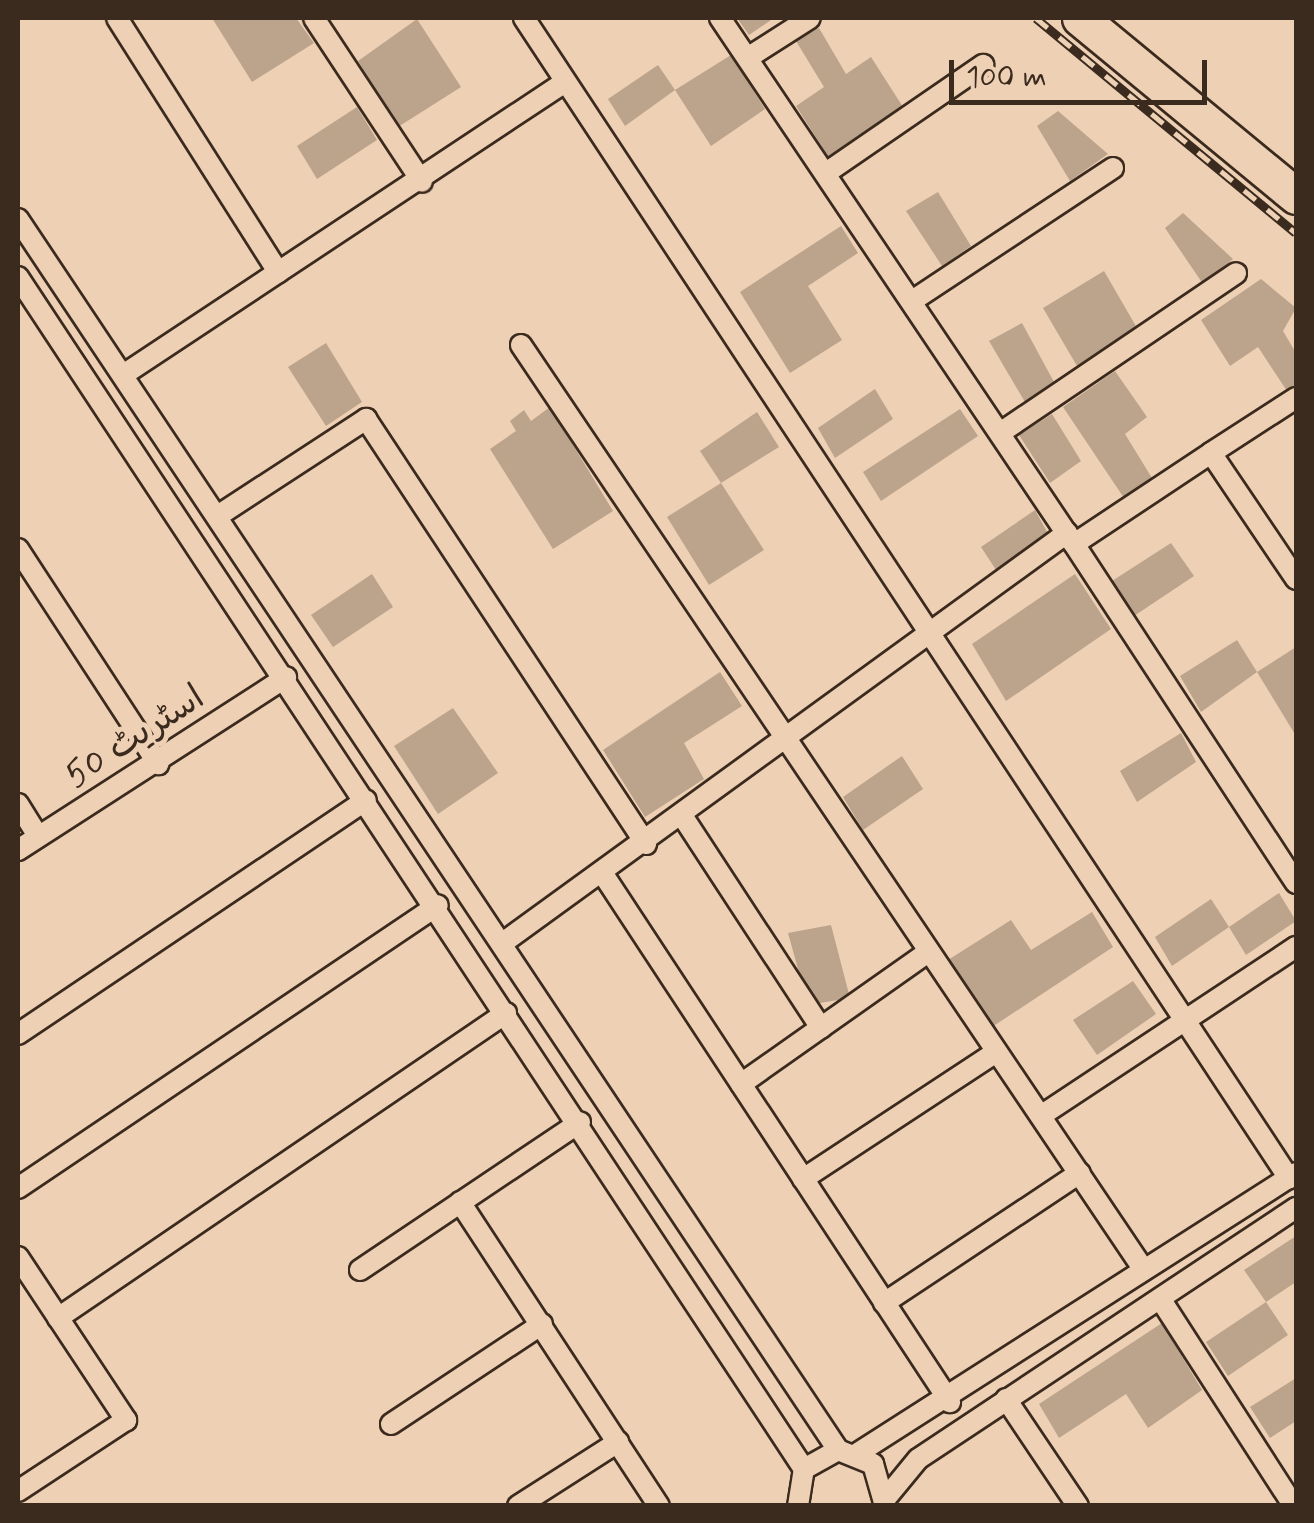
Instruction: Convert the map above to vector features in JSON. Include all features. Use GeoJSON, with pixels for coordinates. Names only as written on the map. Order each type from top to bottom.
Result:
{"type":"FeatureCollection","features":[{"type":"Feature","properties":{"kind":"highway"},"geometry":{"type":"LineString","coordinates":[[1080,18],[1296,196]]}},
{"type":"Feature","properties":{"kind":"street"},"geometry":{"type":"LineString","coordinates":[[117,18],[278,272]]}},
{"type":"Feature","properties":{"kind":"street"},"geometry":{"type":"LineString","coordinates":[[314,18],[422,182]]}},
{"type":"Feature","properties":{"kind":"street"},"geometry":{"type":"LineString","coordinates":[[18,277],[580,1122],[796,1492],[848,1452],[950,1402],[1144,1270],[1293,1176],[928,634],[524,18]]}},
{"type":"Feature","properties":{"kind":"street"},"geometry":{"type":"LineString","coordinates":[[720,18],[912,300],[1296,883]]}},
{"type":"Feature","properties":{"kind":"street"},"geometry":{"type":"LineString","coordinates":[[749,57],[810,18]]}},
{"type":"Feature","properties":{"kind":"street"},"geometry":{"type":"LineString","coordinates":[[826,172],[984,65]]}},
{"type":"Feature","properties":{"kind":"street"},"geometry":{"type":"LineString","coordinates":[[126,373],[422,182],[565,82]]}},
{"type":"Feature","properties":{"kind":"street"},"geometry":{"type":"LineString","coordinates":[[912,300],[1113,168]]}},
{"type":"Feature","properties":{"kind":"street"},"geometry":{"type":"LineString","coordinates":[[18,218],[126,373],[848,1452],[883,1480],[884,1502]]}},
{"type":"Feature","properties":{"kind":"street"},"geometry":{"type":"LineString","coordinates":[[1000,433],[1236,273]]}},
{"type":"Feature","properties":{"kind":"street"},"geometry":{"type":"LineString","coordinates":[[521,345],[781,740],[1042,1115],[1144,1270]]}},
{"type":"Feature","properties":{"kind":"street"},"geometry":{"type":"LineString","coordinates":[[504,942],[684,817],[781,740],[928,634],[1070,539],[1296,398]]}},
{"type":"Feature","properties":{"kind":"street"},"geometry":{"type":"LineString","coordinates":[[219,515],[366,418],[646,844]]}},
{"type":"Feature","properties":{"kind":"street"},"geometry":{"type":"LineString","coordinates":[[1211,453],[1296,579]]}},
{"type":"Feature","properties":{"kind":"street"},"geometry":{"type":"LineString","coordinates":[[18,549],[158,764]]}},
{"type":"Feature","properties":{"kind":"street","name":"اسٹریٹ 50"},"geometry":{"type":"LineString","coordinates":[[18,850],[158,764],[286,677]]}},
{"type":"Feature","properties":{"kind":"street"},"geometry":{"type":"LineString","coordinates":[[329,745],[358,725]]}},
{"type":"Feature","properties":{"kind":"street"},"geometry":{"type":"LineString","coordinates":[[18,1034],[366,800]]}},
{"type":"Feature","properties":{"kind":"street"},"geometry":{"type":"LineString","coordinates":[[18,804],[38,836]]}},
{"type":"Feature","properties":{"kind":"street"},"geometry":{"type":"LineString","coordinates":[[684,817],[821,1028]]}},
{"type":"Feature","properties":{"kind":"street"},"geometry":{"type":"LineString","coordinates":[[603,874],[950,1402]]}},
{"type":"Feature","properties":{"kind":"street"},"geometry":{"type":"LineString","coordinates":[[18,1188],[438,906]]}},
{"type":"Feature","properties":{"kind":"street"},"geometry":{"type":"LineString","coordinates":[[1042,1115],[1296,947]]}},
{"type":"Feature","properties":{"kind":"street"},"geometry":{"type":"LineString","coordinates":[[741,1084],[927,953]]}},
{"type":"Feature","properties":{"kind":"street"},"geometry":{"type":"LineString","coordinates":[[58,1318],[506,1012]]}},
{"type":"Feature","properties":{"kind":"street"},"geometry":{"type":"LineString","coordinates":[[803,1179],[995,1052]]}},
{"type":"Feature","properties":{"kind":"street"},"geometry":{"type":"LineString","coordinates":[[360,1270],[580,1122]]}},
{"type":"Feature","properties":{"kind":"street"},"geometry":{"type":"LineString","coordinates":[[884,1303],[1080,1173]]}},
{"type":"Feature","properties":{"kind":"street"},"geometry":{"type":"LineString","coordinates":[[460,1202],[659,1506]]}},
{"type":"Feature","properties":{"kind":"street"},"geometry":{"type":"LineString","coordinates":[[884,1502],[908,1467],[1296,1208]]}},
{"type":"Feature","properties":{"kind":"street"},"geometry":{"type":"LineString","coordinates":[[18,1257],[126,1420],[19,1488]]}},
{"type":"Feature","properties":{"kind":"street"},"geometry":{"type":"LineString","coordinates":[[1160,1300],[1294,1506]]}},
{"type":"Feature","properties":{"kind":"street"},"geometry":{"type":"LineString","coordinates":[[391,1424],[542,1324]]}},
{"type":"Feature","properties":{"kind":"street"},"geometry":{"type":"LineString","coordinates":[[1006,1399],[1078,1506]]}},
{"type":"Feature","properties":{"kind":"street"},"geometry":{"type":"LineString","coordinates":[[518,1506],[618,1442]]}},
{"type":"Feature","properties":{"kind":"building"},"geometry":{"type":"Polygon","coordinates":[[[212,18],[296,18],[314,43],[252,82],[212,18]]]}},
{"type":"Feature","properties":{"kind":"building"},"geometry":{"type":"Polygon","coordinates":[[[737,18],[774,18],[749,35],[737,18]]]}},
{"type":"Feature","properties":{"kind":"building"},"geometry":{"type":"Polygon","coordinates":[[[417,19],[461,87],[398,127],[358,61],[417,19]]]}},
{"type":"Feature","properties":{"kind":"building"},"geometry":{"type":"Polygon","coordinates":[[[819,28],[846,74],[871,57],[903,107],[829,158],[796,106],[824,87],[796,41],[819,28]]]}},
{"type":"Feature","properties":{"kind":"building"},"geometry":{"type":"Polygon","coordinates":[[[731,55],[765,109],[711,146],[675,90],[731,55]]]}},
{"type":"Feature","properties":{"kind":"building"},"geometry":{"type":"Polygon","coordinates":[[[658,65],[675,90],[625,126],[608,99],[658,65]]]}},
{"type":"Feature","properties":{"kind":"building"},"geometry":{"type":"Polygon","coordinates":[[[357,107],[377,140],[317,179],[297,146],[357,107]]]}},
{"type":"Feature","properties":{"kind":"building"},"geometry":{"type":"Polygon","coordinates":[[[1058,111],[1108,154],[1070,181],[1037,126],[1058,111]]]}},
{"type":"Feature","properties":{"kind":"building"},"geometry":{"type":"Polygon","coordinates":[[[938,192],[971,246],[942,266],[906,211],[938,192]]]}},
{"type":"Feature","properties":{"kind":"building"},"geometry":{"type":"Polygon","coordinates":[[[1183,213],[1233,259],[1203,284],[1165,228],[1183,213]]]}},
{"type":"Feature","properties":{"kind":"building"},"geometry":{"type":"Polygon","coordinates":[[[841,226],[858,253],[808,286],[842,340],[790,373],[740,292],[841,226]]]}},
{"type":"Feature","properties":{"kind":"building"},"geometry":{"type":"Polygon","coordinates":[[[1104,271],[1137,328],[1077,366],[1043,308],[1104,271]]]}},
{"type":"Feature","properties":{"kind":"building"},"geometry":{"type":"Polygon","coordinates":[[[1261,279],[1296,308],[1283,331],[1296,353],[1296,385],[1287,391],[1258,347],[1230,366],[1201,320],[1261,279]]]}},
{"type":"Feature","properties":{"kind":"building"},"geometry":{"type":"Polygon","coordinates":[[[1022,323],[1054,382],[1025,402],[989,341],[1022,323]]]}},
{"type":"Feature","properties":{"kind":"building"},"geometry":{"type":"Polygon","coordinates":[[[326,343],[362,402],[326,426],[288,367],[326,343]]]}},
{"type":"Feature","properties":{"kind":"building"},"geometry":{"type":"Polygon","coordinates":[[[1115,371],[1147,417],[1125,434],[1152,478],[1124,498],[1063,407],[1115,371]]]}},
{"type":"Feature","properties":{"kind":"building"},"geometry":{"type":"Polygon","coordinates":[[[875,389],[893,419],[835,458],[818,428],[875,389]]]}},
{"type":"Feature","properties":{"kind":"building"},"geometry":{"type":"Polygon","coordinates":[[[550,407],[613,511],[553,549],[490,449],[516,431],[510,421],[524,410],[531,421],[550,407]]]}},
{"type":"Feature","properties":{"kind":"building"},"geometry":{"type":"Polygon","coordinates":[[[960,409],[978,436],[881,501],[863,472],[960,409]]]}},
{"type":"Feature","properties":{"kind":"building"},"geometry":{"type":"Polygon","coordinates":[[[757,412],[779,447],[721,483],[700,451],[757,412]]]}},
{"type":"Feature","properties":{"kind":"building"},"geometry":{"type":"Polygon","coordinates":[[[1052,414],[1081,461],[1050,483],[1019,435],[1052,414]]]}},
{"type":"Feature","properties":{"kind":"building"},"geometry":{"type":"Polygon","coordinates":[[[721,483],[764,550],[709,585],[667,517],[721,483]]]}},
{"type":"Feature","properties":{"kind":"building"},"geometry":{"type":"Polygon","coordinates":[[[1035,510],[1051,539],[998,573],[981,547],[1035,510]]]}},
{"type":"Feature","properties":{"kind":"building"},"geometry":{"type":"Polygon","coordinates":[[[1171,543],[1194,576],[1134,616],[1112,581],[1171,543]]]}},
{"type":"Feature","properties":{"kind":"building"},"geometry":{"type":"Polygon","coordinates":[[[372,574],[393,607],[333,647],[311,615],[372,574]]]}},
{"type":"Feature","properties":{"kind":"building"},"geometry":{"type":"Polygon","coordinates":[[[1075,574],[1111,629],[1006,701],[972,644],[1075,574]]]}},
{"type":"Feature","properties":{"kind":"building"},"geometry":{"type":"Polygon","coordinates":[[[1237,640],[1257,672],[1201,712],[1180,676],[1237,640]]]}},
{"type":"Feature","properties":{"kind":"building"},"geometry":{"type":"Polygon","coordinates":[[[1296,647],[1296,736],[1257,672],[1296,647]]]}},
{"type":"Feature","properties":{"kind":"building"},"geometry":{"type":"Polygon","coordinates":[[[720,672],[742,706],[684,743],[704,779],[645,817],[603,750],[720,672]]]}},
{"type":"Feature","properties":{"kind":"building"},"geometry":{"type":"Polygon","coordinates":[[[453,708],[498,773],[438,814],[394,746],[453,708]]]}},
{"type":"Feature","properties":{"kind":"building"},"geometry":{"type":"Polygon","coordinates":[[[1181,733],[1196,762],[1137,802],[1120,771],[1181,733]]]}},
{"type":"Feature","properties":{"kind":"building"},"geometry":{"type":"Polygon","coordinates":[[[902,756],[923,789],[863,830],[843,797],[902,756]]]}},
{"type":"Feature","properties":{"kind":"building"},"geometry":{"type":"Polygon","coordinates":[[[1279,893],[1296,921],[1246,955],[1229,927],[1279,893]]]}},
{"type":"Feature","properties":{"kind":"building"},"geometry":{"type":"Polygon","coordinates":[[[1211,899],[1229,927],[1172,966],[1155,937],[1211,899]]]}},
{"type":"Feature","properties":{"kind":"building"},"geometry":{"type":"Polygon","coordinates":[[[1092,912],[1113,947],[992,1027],[948,960],[1011,920],[1031,950],[1092,912]]]}},
{"type":"Feature","properties":{"kind":"building"},"geometry":{"type":"Polygon","coordinates":[[[831,925],[850,998],[808,1005],[788,933],[831,925]]]}},
{"type":"Feature","properties":{"kind":"building"},"geometry":{"type":"Polygon","coordinates":[[[1133,981],[1156,1014],[1097,1055],[1073,1020],[1133,981]]]}},
{"type":"Feature","properties":{"kind":"building"},"geometry":{"type":"Polygon","coordinates":[[[1296,1236],[1296,1282],[1266,1302],[1244,1270],[1296,1236]]]}},
{"type":"Feature","properties":{"kind":"building"},"geometry":{"type":"Polygon","coordinates":[[[1266,1302],[1288,1335],[1228,1376],[1206,1342],[1266,1302]]]}},
{"type":"Feature","properties":{"kind":"building"},"geometry":{"type":"Polygon","coordinates":[[[1162,1323],[1202,1390],[1148,1428],[1126,1394],[1059,1438],[1039,1404],[1162,1323]]]}},
{"type":"Feature","properties":{"kind":"building"},"geometry":{"type":"Polygon","coordinates":[[[1296,1378],[1296,1421],[1270,1438],[1250,1407],[1296,1378]]]}},
{"type":"Feature","properties":{"kind":"railway"},"geometry":{"type":"LineString","coordinates":[[1036,18],[1296,233]]}}]}
